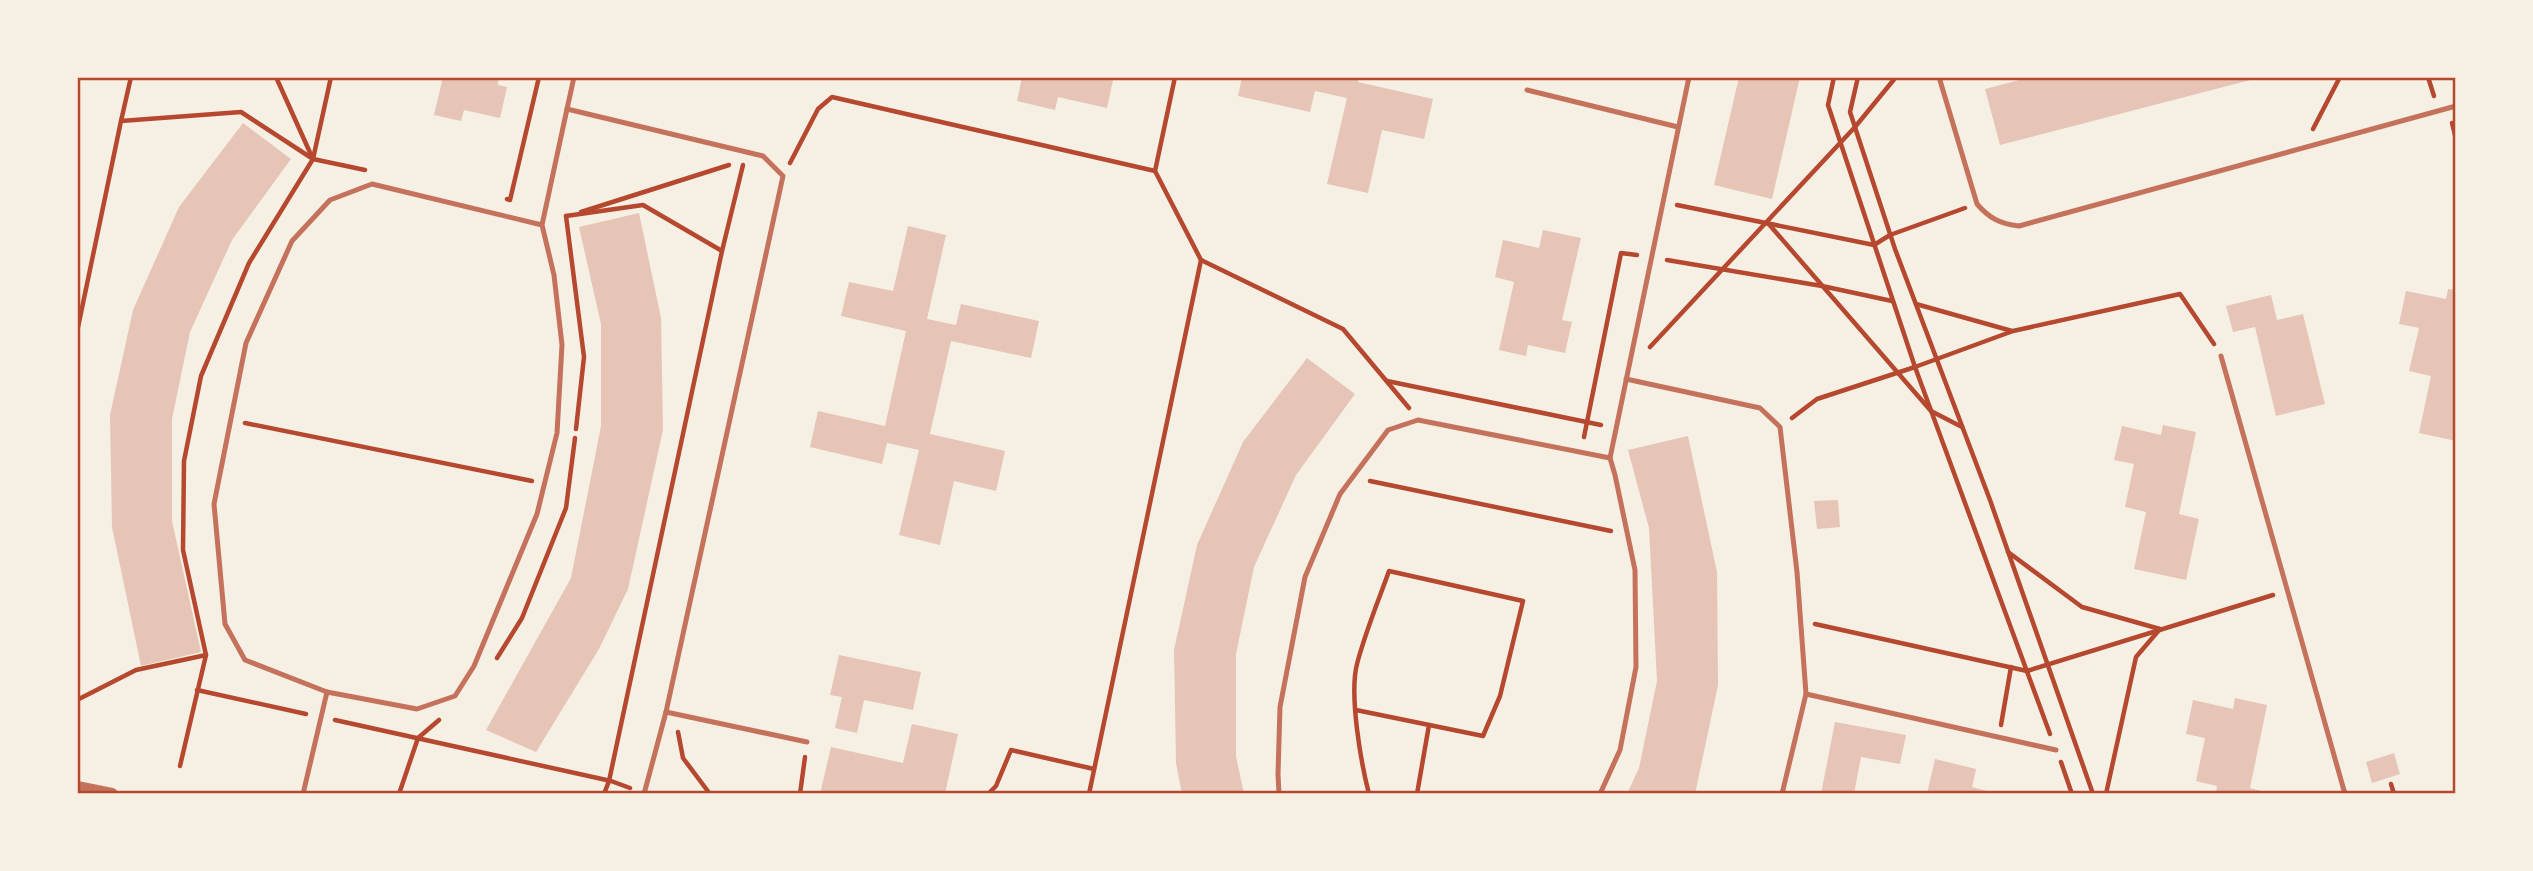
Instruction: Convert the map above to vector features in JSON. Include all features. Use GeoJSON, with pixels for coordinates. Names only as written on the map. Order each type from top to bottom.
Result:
{"type":"FeatureCollection","features":[{"type":"Feature","properties":{"kind":"street"},"geometry":{"type":"LineString","coordinates":[[77,787],[112,794]]}},
{"type":"Feature","properties":{"kind":"lane"},"geometry":{"type":"LineString","coordinates":[[542,225],[372,184],[330,200],[292,241],[246,343],[214,504],[225,624],[245,660],[327,692],[417,709],[455,696],[474,666],[537,514],[556,433],[562,345],[554,275],[542,225],[574,77]]}},
{"type":"Feature","properties":{"kind":"lane"},"geometry":{"type":"LineString","coordinates":[[1600,794],[1620,750],[1636,667],[1635,570],[1609,458],[1689,77]]}},
{"type":"Feature","properties":{"kind":"lane"},"geometry":{"type":"LineString","coordinates":[[1939,77],[1977,204],[1988,216],[2004,224],[2019,226],[2456,106]]}},
{"type":"Feature","properties":{"kind":"lane"},"geometry":{"type":"LineString","coordinates":[[1527,90],[1678,127]]}},
{"type":"Feature","properties":{"kind":"lane"},"geometry":{"type":"LineString","coordinates":[[567,109],[763,156],[783,176],[666,712],[644,794]]}},
{"type":"Feature","properties":{"kind":"lane"},"geometry":{"type":"LineString","coordinates":[[2221,356],[2345,794]]}},
{"type":"Feature","properties":{"kind":"lane"},"geometry":{"type":"LineString","coordinates":[[1626,379],[1760,408],[1780,427],[1805,694],[1782,794]]}},
{"type":"Feature","properties":{"kind":"lane"},"geometry":{"type":"LineString","coordinates":[[1279,794],[1280,707],[1305,577],[1340,494],[1388,430],[1418,420],[1609,458]]}},
{"type":"Feature","properties":{"kind":"lane"},"geometry":{"type":"LineString","coordinates":[[303,794],[327,692]]}},
{"type":"Feature","properties":{"kind":"lane"},"geometry":{"type":"LineString","coordinates":[[1805,694],[2056,750]]}},
{"type":"Feature","properties":{"kind":"lane"},"geometry":{"type":"LineString","coordinates":[[666,712],[807,742]]}},
{"type":"Feature","properties":{"kind":"path"},"geometry":{"type":"LineString","coordinates":[[77,332],[131,77]]}},
{"type":"Feature","properties":{"kind":"path"},"geometry":{"type":"LineString","coordinates":[[276,77],[313,159]]}},
{"type":"Feature","properties":{"kind":"path"},"geometry":{"type":"LineString","coordinates":[[313,159],[331,77]]}},
{"type":"Feature","properties":{"kind":"path"},"geometry":{"type":"LineString","coordinates":[[497,197],[510,200],[539,77]]}},
{"type":"Feature","properties":{"kind":"path"},"geometry":{"type":"LineString","coordinates":[[1175,77],[1155,171],[1201,260],[1343,329],[1418,420]]}},
{"type":"Feature","properties":{"kind":"path"},"geometry":{"type":"LineString","coordinates":[[1835,77],[1828,105],[1840,142],[1915,367],[2072,794]]}},
{"type":"Feature","properties":{"kind":"path"},"geometry":{"type":"LineString","coordinates":[[1858,77],[1850,112],[1890,235],[2008,552],[2092,794]]}},
{"type":"Feature","properties":{"kind":"path"},"geometry":{"type":"LineString","coordinates":[[1628,371],[1855,127],[1896,77]]}},
{"type":"Feature","properties":{"kind":"path"},"geometry":{"type":"LineString","coordinates":[[2303,148],[2340,77]]}},
{"type":"Feature","properties":{"kind":"path"},"geometry":{"type":"LineString","coordinates":[[783,176],[818,109],[831,97],[1155,171]]}},
{"type":"Feature","properties":{"kind":"path"},"geometry":{"type":"LineString","coordinates":[[121,121],[241,111],[313,159],[378,173]]}},
{"type":"Feature","properties":{"kind":"path"},"geometry":{"type":"LineString","coordinates":[[604,794],[610,781],[722,251],[744,161],[566,216],[643,205],[722,251]]}},
{"type":"Feature","properties":{"kind":"path"},"geometry":{"type":"LineString","coordinates":[[1662,202],[1874,244],[1890,235],[1977,204]]}},
{"type":"Feature","properties":{"kind":"path"},"geometry":{"type":"LineString","coordinates":[[1766,222],[1931,411],[1962,427]]}},
{"type":"Feature","properties":{"kind":"path"},"geometry":{"type":"LineString","coordinates":[[1581,452],[1621,253],[1822,286],[1893,301]]}},
{"type":"Feature","properties":{"kind":"path"},"geometry":{"type":"LineString","coordinates":[[1089,794],[1201,260]]}},
{"type":"Feature","properties":{"kind":"path"},"geometry":{"type":"LineString","coordinates":[[1780,427],[1817,399],[2013,331],[2180,294],[2221,356]]}},
{"type":"Feature","properties":{"kind":"path"},"geometry":{"type":"LineString","coordinates":[[1916,304],[2013,331]]}},
{"type":"Feature","properties":{"kind":"path"},"geometry":{"type":"LineString","coordinates":[[1386,381],[1616,428]]}},
{"type":"Feature","properties":{"kind":"path"},"geometry":{"type":"LineString","coordinates":[[231,420],[544,483]]}},
{"type":"Feature","properties":{"kind":"path"},"geometry":{"type":"LineString","coordinates":[[1359,478],[1628,535]]}},
{"type":"Feature","properties":{"kind":"path"},"geometry":{"type":"LineString","coordinates":[[2008,552],[2082,607],[2160,629]]}},
{"type":"Feature","properties":{"kind":"path"},"geometry":{"type":"LineString","coordinates":[[1356,710],[1483,736],[1500,696],[1523,601],[1389,571],[1356,667],[1356,710],[1362,765],[1369,794]]}},
{"type":"Feature","properties":{"kind":"path"},"geometry":{"type":"LineString","coordinates":[[1800,621],[2027,671],[2287,591]]}},
{"type":"Feature","properties":{"kind":"path"},"geometry":{"type":"LineString","coordinates":[[2106,794],[2136,657],[2160,629]]}},
{"type":"Feature","properties":{"kind":"path"},"geometry":{"type":"LineString","coordinates":[[77,700],[136,670],[206,655]]}},
{"type":"Feature","properties":{"kind":"path"},"geometry":{"type":"LineString","coordinates":[[1998,737],[2011,667]]}},
{"type":"Feature","properties":{"kind":"path"},"geometry":{"type":"LineString","coordinates":[[197,691],[610,781]]}},
{"type":"Feature","properties":{"kind":"path"},"geometry":{"type":"LineString","coordinates":[[674,714],[683,758],[710,794]]}},
{"type":"Feature","properties":{"kind":"path"},"geometry":{"type":"LineString","coordinates":[[1417,794],[1429,725]]}},
{"type":"Feature","properties":{"kind":"path"},"geometry":{"type":"LineString","coordinates":[[800,794],[807,742]]}},
{"type":"Feature","properties":{"kind":"path"},"geometry":{"type":"LineString","coordinates":[[988,794],[996,786],[1011,750],[1094,769]]}},
{"type":"Feature","properties":{"kind":"path"},"geometry":{"type":"LineString","coordinates":[[2391,784],[2394,794]]}},
{"type":"Feature","properties":{"kind":"building"},"geometry":{"type":"Polygon","coordinates":[[[443,77],[499,77],[498,85],[507,87],[500,118],[464,110],[461,121],[434,115],[443,77]]]}},
{"type":"Feature","properties":{"kind":"building"},"geometry":{"type":"Polygon","coordinates":[[[1022,77],[1102,77],[1113,80],[1107,108],[1058,97],[1055,110],[1017,101],[1022,77]]]}},
{"type":"Feature","properties":{"kind":"building"},"geometry":{"type":"Polygon","coordinates":[[[1242,77],[1359,77],[1358,82],[1433,99],[1424,139],[1382,130],[1368,193],[1327,184],[1347,98],[1315,91],[1310,112],[1238,96],[1242,77]]]}},
{"type":"Feature","properties":{"kind":"building"},"geometry":{"type":"Polygon","coordinates":[[[1739,77],[1800,77],[1772,199],[1714,185],[1739,77]]]}},
{"type":"Feature","properties":{"kind":"building"},"geometry":{"type":"Polygon","coordinates":[[[2031,77],[2258,78],[2000,145],[1985,89],[2031,77]]]}},
{"type":"Feature","properties":{"kind":"building"},"geometry":{"type":"Polygon","coordinates":[[[243,123],[291,159],[232,240],[190,332],[172,419],[172,521],[201,652],[141,666],[112,527],[110,415],[133,310],[179,207],[243,123]]]}},
{"type":"Feature","properties":{"kind":"building"},"geometry":{"type":"Polygon","coordinates":[[[639,213],[661,318],[663,430],[628,589],[599,649],[536,752],[486,730],[571,578],[601,426],[601,324],[579,227],[639,213]]]}},
{"type":"Feature","properties":{"kind":"building"},"geometry":{"type":"Polygon","coordinates":[[[908,226],[946,235],[927,319],[956,325],[961,304],[1039,321],[1031,358],[951,341],[930,434],[1005,451],[996,491],[954,481],[940,545],[899,535],[919,450],[887,443],[882,464],[810,447],[818,411],[885,426],[906,331],[841,316],[849,282],[893,291],[908,226]]]}},
{"type":"Feature","properties":{"kind":"building"},"geometry":{"type":"Polygon","coordinates":[[[1543,230],[1581,238],[1562,320],[1572,322],[1565,353],[1528,345],[1526,356],[1499,350],[1514,282],[1495,277],[1503,240],[1539,248],[1543,230]]]}},
{"type":"Feature","properties":{"kind":"building"},"geometry":{"type":"Polygon","coordinates":[[[2448,289],[2456,290],[2456,441],[2419,433],[2431,376],[2409,371],[2419,328],[2399,324],[2406,291],[2446,299],[2448,289]]]}},
{"type":"Feature","properties":{"kind":"building"},"geometry":{"type":"Polygon","coordinates":[[[2271,295],[2277,320],[2303,314],[2325,404],[2276,416],[2255,327],[2233,332],[2226,306],[2271,295]]]}},
{"type":"Feature","properties":{"kind":"building"},"geometry":{"type":"Polygon","coordinates":[[[1307,358],[1355,394],[1296,475],[1254,567],[1236,654],[1236,756],[1244,794],[1182,794],[1176,763],[1174,650],[1197,545],[1243,442],[1307,358]]]}},
{"type":"Feature","properties":{"kind":"building"},"geometry":{"type":"Polygon","coordinates":[[[2163,425],[2196,432],[2179,514],[2199,519],[2186,580],[2134,569],[2146,512],[2125,507],[2134,464],[2114,460],[2122,426],[2161,435],[2163,425]]]}},
{"type":"Feature","properties":{"kind":"building"},"geometry":{"type":"Polygon","coordinates":[[[1688,436],[1717,572],[1718,685],[1695,794],[1627,794],[1639,768],[1657,681],[1649,528],[1628,450],[1688,436]]]}},
{"type":"Feature","properties":{"kind":"building"},"geometry":{"type":"Polygon","coordinates":[[[1838,500],[1840,527],[1817,529],[1814,501],[1838,500]]]}},
{"type":"Feature","properties":{"kind":"building"},"geometry":{"type":"Polygon","coordinates":[[[839,655],[921,672],[913,710],[864,700],[857,733],[835,728],[842,697],[830,695],[839,655]]]}},
{"type":"Feature","properties":{"kind":"building"},"geometry":{"type":"Polygon","coordinates":[[[2235,698],[2267,705],[2250,788],[2272,794],[2216,794],[2217,786],[2196,781],[2205,738],[2186,734],[2193,700],[2233,709],[2235,698]]]}},
{"type":"Feature","properties":{"kind":"building"},"geometry":{"type":"Polygon","coordinates":[[[1835,722],[1906,735],[1900,764],[1861,757],[1854,794],[1821,794],[1835,722]]]}},
{"type":"Feature","properties":{"kind":"building"},"geometry":{"type":"Polygon","coordinates":[[[912,724],[958,734],[945,794],[820,794],[831,747],[903,763],[912,724]]]}},
{"type":"Feature","properties":{"kind":"building"},"geometry":{"type":"Polygon","coordinates":[[[2394,753],[2400,774],[2372,783],[2366,762],[2394,753]]]}},
{"type":"Feature","properties":{"kind":"building"},"geometry":{"type":"Polygon","coordinates":[[[1935,759],[1976,769],[1972,787],[1998,794],[1927,794],[1935,759]]]}}]}
